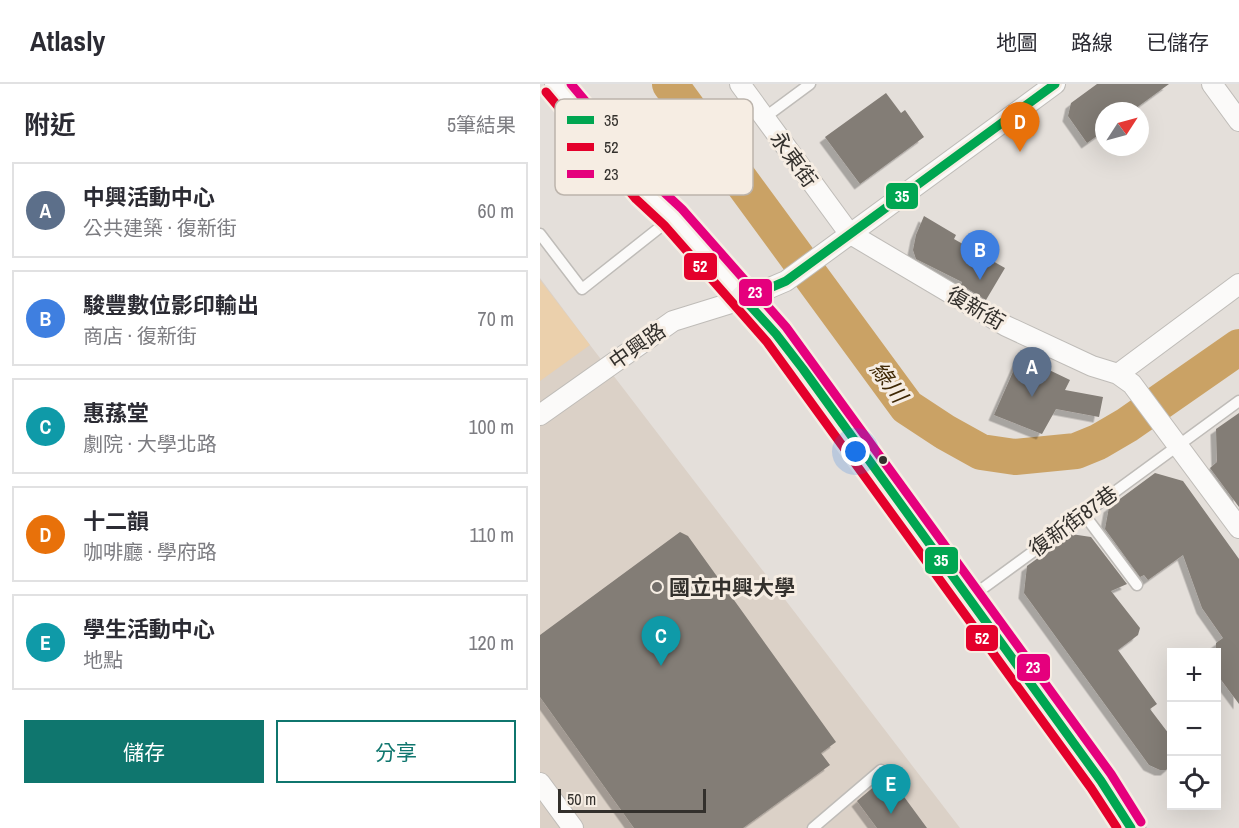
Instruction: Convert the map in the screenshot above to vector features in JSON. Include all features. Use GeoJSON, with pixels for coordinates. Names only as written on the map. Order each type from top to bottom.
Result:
{"type":"FeatureCollection","features":[{"type":"Feature","properties":{"kind":"street"},"geometry":{"type":"LineString","coordinates":[[555,84],[568,99]]}},
{"type":"Feature","properties":{"kind":"street","name":"永東街"},"geometry":{"type":"LineString","coordinates":[[740,84],[751,99]]}},
{"type":"Feature","properties":{"kind":"street","name":"中興路"},"geometry":{"type":"LineString","coordinates":[[540,415],[673,321],[744,299],[786,281],[1055,84]]}},
{"type":"Feature","properties":{"kind":"street"},"geometry":{"type":"LineString","coordinates":[[1212,84],[1239,121]]}},
{"type":"Feature","properties":{"kind":"street","name":"永東街"},"geometry":{"type":"LineString","coordinates":[[753,102],[849,233]]}},
{"type":"Feature","properties":{"kind":"street"},"geometry":{"type":"LineString","coordinates":[[649,195],[673,217],[776,334],[803,369],[1101,781],[1131,828]]}},
{"type":"Feature","properties":{"kind":"street","name":"復新街"},"geometry":{"type":"LineString","coordinates":[[849,233],[1006,326],[1092,366],[1118,374],[1138,390],[1178,444]]}},
{"type":"Feature","properties":{"kind":"street"},"geometry":{"type":"LineString","coordinates":[[1118,374],[1239,284]]}},
{"type":"Feature","properties":{"kind":"street"},"geometry":{"type":"LineString","coordinates":[[1178,444],[1239,528]]}},
{"type":"Feature","properties":{"kind":"street"},"geometry":{"type":"LineString","coordinates":[[540,783],[573,828]]}},
{"type":"Feature","properties":{"kind":"lane"},"geometry":{"type":"LineString","coordinates":[[764,118],[810,84]]}},
{"type":"Feature","properties":{"kind":"lane"},"geometry":{"type":"LineString","coordinates":[[540,234],[582,290],[673,217]]}},
{"type":"Feature","properties":{"kind":"lane","name":"復新街87巷"},"geometry":{"type":"LineString","coordinates":[[969,598],[1239,401]]}},
{"type":"Feature","properties":{"kind":"lane"},"geometry":{"type":"LineString","coordinates":[[1083,513],[1137,585]]}},
{"type":"Feature","properties":{"kind":"lane"},"geometry":{"type":"LineString","coordinates":[[813,828],[881,770]]}},
{"type":"Feature","properties":{"kind":"shaded area","name":"國立中興大學"},"geometry":{"type":"Polygon","coordinates":[[[540,278],[590,345],[960,828],[540,828],[540,278]]]}},
{"type":"Feature","properties":{"kind":"shaded area"},"geometry":{"type":"Polygon","coordinates":[[[540,280],[590,345],[540,381],[540,280]]]}},
{"type":"Feature","properties":{"kind":"building"},"geometry":{"type":"Polygon","coordinates":[[[1097,84],[1169,84],[1144,102],[1095,102],[1095,137],[1087,143],[1068,116],[1071,103],[1097,84]]]}},
{"type":"Feature","properties":{"kind":"building"},"geometry":{"type":"Polygon","coordinates":[[[886,93],[901,113],[905,110],[924,137],[860,184],[825,137],[886,93]]]}},
{"type":"Feature","properties":{"kind":"building"},"geometry":{"type":"Polygon","coordinates":[[[924,216],[956,235],[954,239],[1005,268],[986,300],[961,285],[962,282],[916,259],[913,250],[924,216]]]}},
{"type":"Feature","properties":{"kind":"building"},"geometry":{"type":"Polygon","coordinates":[[[1020,356],[1070,380],[1065,390],[1103,397],[1099,417],[1056,409],[1042,434],[994,415],[1020,356]]]}},
{"type":"Feature","properties":{"kind":"building"},"geometry":{"type":"Polygon","coordinates":[[[1239,413],[1239,507],[1210,468],[1217,462],[1216,429],[1239,413]]]}},
{"type":"Feature","properties":{"kind":"building"},"geometry":{"type":"Polygon","coordinates":[[[1155,473],[1183,481],[1239,559],[1239,704],[1221,680],[1221,648],[1216,648],[1216,643],[1223,638],[1202,608],[1183,555],[1148,580],[1144,575],[1140,577],[1105,529],[1109,507],[1155,473]]]}},
{"type":"Feature","properties":{"kind":"building"},"geometry":{"type":"Polygon","coordinates":[[[680,532],[688,536],[836,742],[821,753],[830,765],[743,828],[634,828],[540,697],[540,635],[680,532]]]}},
{"type":"Feature","properties":{"kind":"building"},"geometry":{"type":"Polygon","coordinates":[[[1071,534],[1091,537],[1127,584],[1111,591],[1140,628],[1138,635],[1118,650],[1157,704],[1150,709],[1167,731],[1166,770],[1149,765],[1024,593],[1027,566],[1071,534]]]}},
{"type":"Feature","properties":{"kind":"building"},"geometry":{"type":"Polygon","coordinates":[[[888,775],[927,828],[877,828],[857,801],[888,775]]]}},
{"type":"Feature","properties":{"kind":"waterway","name":"綠川"},"geometry":{"type":"LineString","coordinates":[[670,84],[681,99]]}},
{"type":"Feature","properties":{"kind":"waterway","name":"綠川"},"geometry":{"type":"LineString","coordinates":[[751,195],[907,407],[981,452],[1015,457],[1076,451],[1098,442],[1127,425],[1239,347]]}},
{"type":"Feature","properties":{"kind":"transit line","name":"23"},"geometry":{"type":"LineString","coordinates":[[571,84],[584,99]]}},
{"type":"Feature","properties":{"kind":"transit line","name":"35"},"geometry":{"type":"LineString","coordinates":[[744,299],[786,281],[1055,84]]}},
{"type":"Feature","properties":{"kind":"transit line","name":"52"},"geometry":{"type":"LineString","coordinates":[[546,92],[555,103]]}},
{"type":"Feature","properties":{"kind":"transit line","name":"52"},"geometry":{"type":"LineString","coordinates":[[633,195],[664,225],[767,342],[1091,788],[1117,828]]}},
{"type":"Feature","properties":{"kind":"transit line","name":"23"},"geometry":{"type":"LineString","coordinates":[[667,195],[682,209],[786,327],[1111,774],[1141,822]]}},
{"type":"Feature","properties":{"kind":"transit line","name":"35"},"geometry":{"type":"LineString","coordinates":[[744,299],[776,334],[803,369],[1101,781],[1131,828]]}},
{"type":"Feature","properties":{"kind":"place","name":"十二韻"},"geometry":{"type":"Point","coordinates":[1020,152]}},
{"type":"Feature","properties":{"kind":"place","name":"駿豐數位影印輸出"},"geometry":{"type":"Point","coordinates":[980,280]}},
{"type":"Feature","properties":{"kind":"place","name":"中興活動中心"},"geometry":{"type":"Point","coordinates":[1032,397]}},
{"type":"Feature","properties":{"kind":"place","name":"國立中興大學"},"geometry":{"type":"Point","coordinates":[657,587]}},
{"type":"Feature","properties":{"kind":"place","name":"惠蓀堂"},"geometry":{"type":"Point","coordinates":[661,666]}},
{"type":"Feature","properties":{"kind":"place","name":"學生活動中心"},"geometry":{"type":"Point","coordinates":[891,814]}}]}
